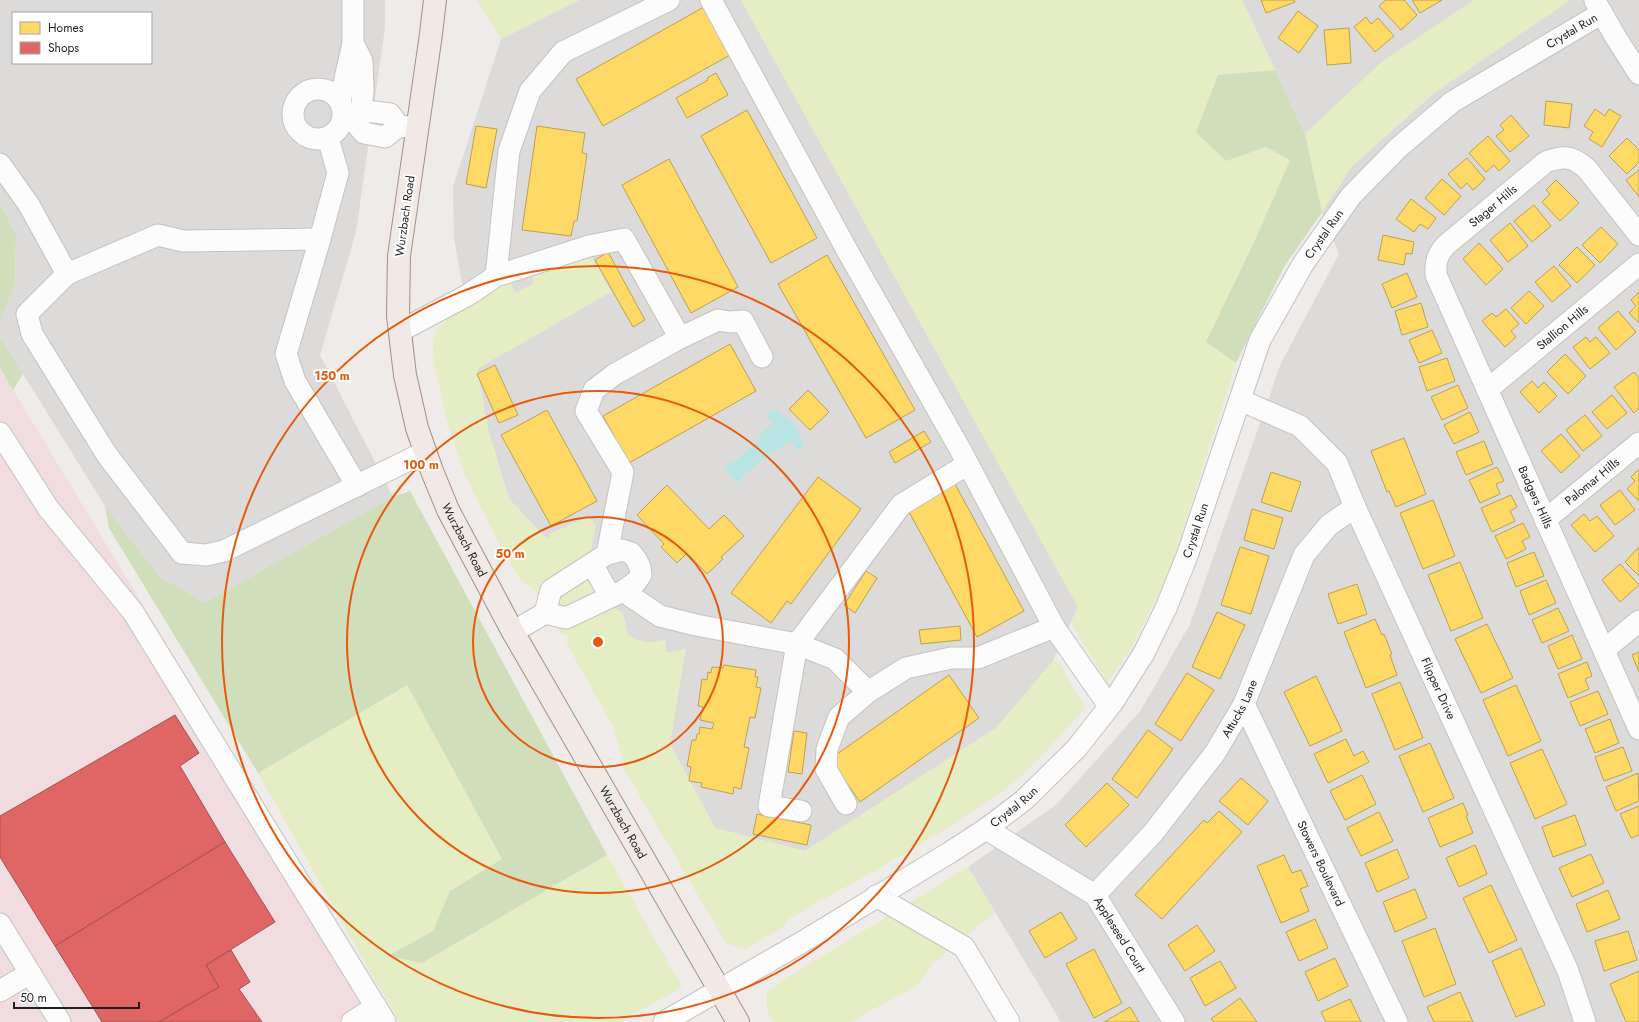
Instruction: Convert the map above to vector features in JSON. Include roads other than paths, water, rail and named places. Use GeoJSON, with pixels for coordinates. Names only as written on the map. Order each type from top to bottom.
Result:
{"type":"FeatureCollection","features":[{"type":"Feature","properties":{"kind":"main road","name":"Wurzbach Road"},"geometry":{"type":"LineString","coordinates":[[434,0],[408,127],[399,256],[398,316],[405,374],[417,428],[448,510],[512,632],[738,1022]]}},
{"type":"Feature","properties":{"kind":"street"},"geometry":{"type":"LineString","coordinates":[[349,114],[335,95],[321,89],[313,89],[300,97],[293,111],[293,118],[300,132],[306,137],[313,139],[328,138],[339,128],[349,114],[353,43],[353,0]]}},
{"type":"Feature","properties":{"kind":"street"},"geometry":{"type":"LineString","coordinates":[[496,276],[509,151],[530,91],[563,52],[669,0]]}},
{"type":"Feature","properties":{"kind":"street"},"geometry":{"type":"LineString","coordinates":[[711,0],[848,252],[968,464],[1054,627],[1109,706]]}},
{"type":"Feature","properties":{"kind":"street"},"geometry":{"type":"LineString","coordinates":[[1598,6],[1639,74]]}},
{"type":"Feature","properties":{"kind":"street","name":"Crystal Run"},"geometry":{"type":"LineString","coordinates":[[664,1022],[804,941],[986,829],[1024,800],[1076,749],[1109,706],[1144,654],[1166,608],[1187,556],[1260,340],[1303,264],[1351,196],[1398,148],[1452,102],[1598,6]]}},
{"type":"Feature","properties":{"kind":"street"},"geometry":{"type":"LineString","coordinates":[[349,114],[366,111],[390,114],[408,127]]}},
{"type":"Feature","properties":{"kind":"street"},"geometry":{"type":"LineString","coordinates":[[328,138],[338,173],[286,354],[295,381],[357,486]]}},
{"type":"Feature","properties":{"kind":"street","name":"Stager Hills"},"geometry":{"type":"LineString","coordinates":[[1435,264],[1438,254],[1446,245],[1542,166],[1544,162],[1559,157],[1567,157],[1578,161],[1587,169],[1639,235]]}},
{"type":"Feature","properties":{"kind":"street"},"geometry":{"type":"LineString","coordinates":[[0,164],[29,205],[67,274]]}},
{"type":"Feature","properties":{"kind":"street"},"geometry":{"type":"LineString","coordinates":[[320,239],[182,241],[158,235],[67,274],[27,314],[32,334],[107,455],[182,553],[206,555],[224,551],[425,452]]}},
{"type":"Feature","properties":{"kind":"street"},"geometry":{"type":"LineString","coordinates":[[400,331],[468,295],[496,276],[589,246],[624,239],[680,338]]}},
{"type":"Feature","properties":{"kind":"street","name":"Badgers Hills"},"geometry":{"type":"LineString","coordinates":[[1435,264],[1436,275],[1639,729]]}},
{"type":"Feature","properties":{"kind":"street","name":"Stallion Hills"},"geometry":{"type":"LineString","coordinates":[[1487,390],[1639,264]]}},
{"type":"Feature","properties":{"kind":"street"},"geometry":{"type":"LineString","coordinates":[[762,357],[743,321],[730,322],[718,320],[680,338],[615,374],[594,390],[586,411],[623,472],[600,559],[616,594],[660,616],[696,625],[797,644],[835,659],[868,692]]}},
{"type":"Feature","properties":{"kind":"street","name":"Flipper Drive"},"geometry":{"type":"LineString","coordinates":[[1240,400],[1300,426],[1337,463],[1355,507],[1568,971],[1585,1022]]}},
{"type":"Feature","properties":{"kind":"street"},"geometry":{"type":"LineString","coordinates":[[0,433],[48,508],[133,612],[380,1015],[352,1022]]}},
{"type":"Feature","properties":{"kind":"street","name":"Palomar Hills"},"geometry":{"type":"LineString","coordinates":[[1545,520],[1639,443]]}},
{"type":"Feature","properties":{"kind":"street"},"geometry":{"type":"LineString","coordinates":[[801,811],[769,806],[797,644],[901,505],[968,464]]}},
{"type":"Feature","properties":{"kind":"street","name":"Attucks Lane"},"geometry":{"type":"LineString","coordinates":[[1095,895],[1153,833],[1215,753],[1244,704],[1304,555],[1329,525],[1355,507]]}},
{"type":"Feature","properties":{"kind":"street"},"geometry":{"type":"LineString","coordinates":[[512,632],[545,613],[566,618],[616,594],[636,582],[641,575],[640,567],[636,559],[631,553],[622,550],[600,559],[551,590],[545,613]]}},
{"type":"Feature","properties":{"kind":"street"},"geometry":{"type":"LineString","coordinates":[[1604,650],[1639,621]]}},
{"type":"Feature","properties":{"kind":"street"},"geometry":{"type":"LineString","coordinates":[[846,804],[826,769],[827,748],[839,717],[868,692],[906,668],[951,658],[978,658],[1054,627]]}},
{"type":"Feature","properties":{"kind":"street","name":"Stowers Boulevard"},"geometry":{"type":"LineString","coordinates":[[1244,704],[1397,1022]]}},
{"type":"Feature","properties":{"kind":"street","name":"Appleseed Court"},"geometry":{"type":"LineString","coordinates":[[986,829],[1095,895],[1174,1022]]}},
{"type":"Feature","properties":{"kind":"street"},"geometry":{"type":"LineString","coordinates":[[876,896],[964,947],[1009,1022]]}},
{"type":"Feature","properties":{"kind":"street"},"geometry":{"type":"LineString","coordinates":[[1,929],[30,973],[52,1019]]}},
{"type":"Feature","properties":{"kind":"street"},"geometry":{"type":"LineString","coordinates":[[0,991],[30,973]]}},
{"type":"Feature","properties":{"kind":"water"},"geometry":{"type":"Polygon","coordinates":[[[773,409],[786,416],[794,423],[804,446],[798,451],[790,441],[772,454],[771,453],[737,483],[724,468],[760,440],[758,437],[773,423],[766,415],[773,409]]]}}]}
